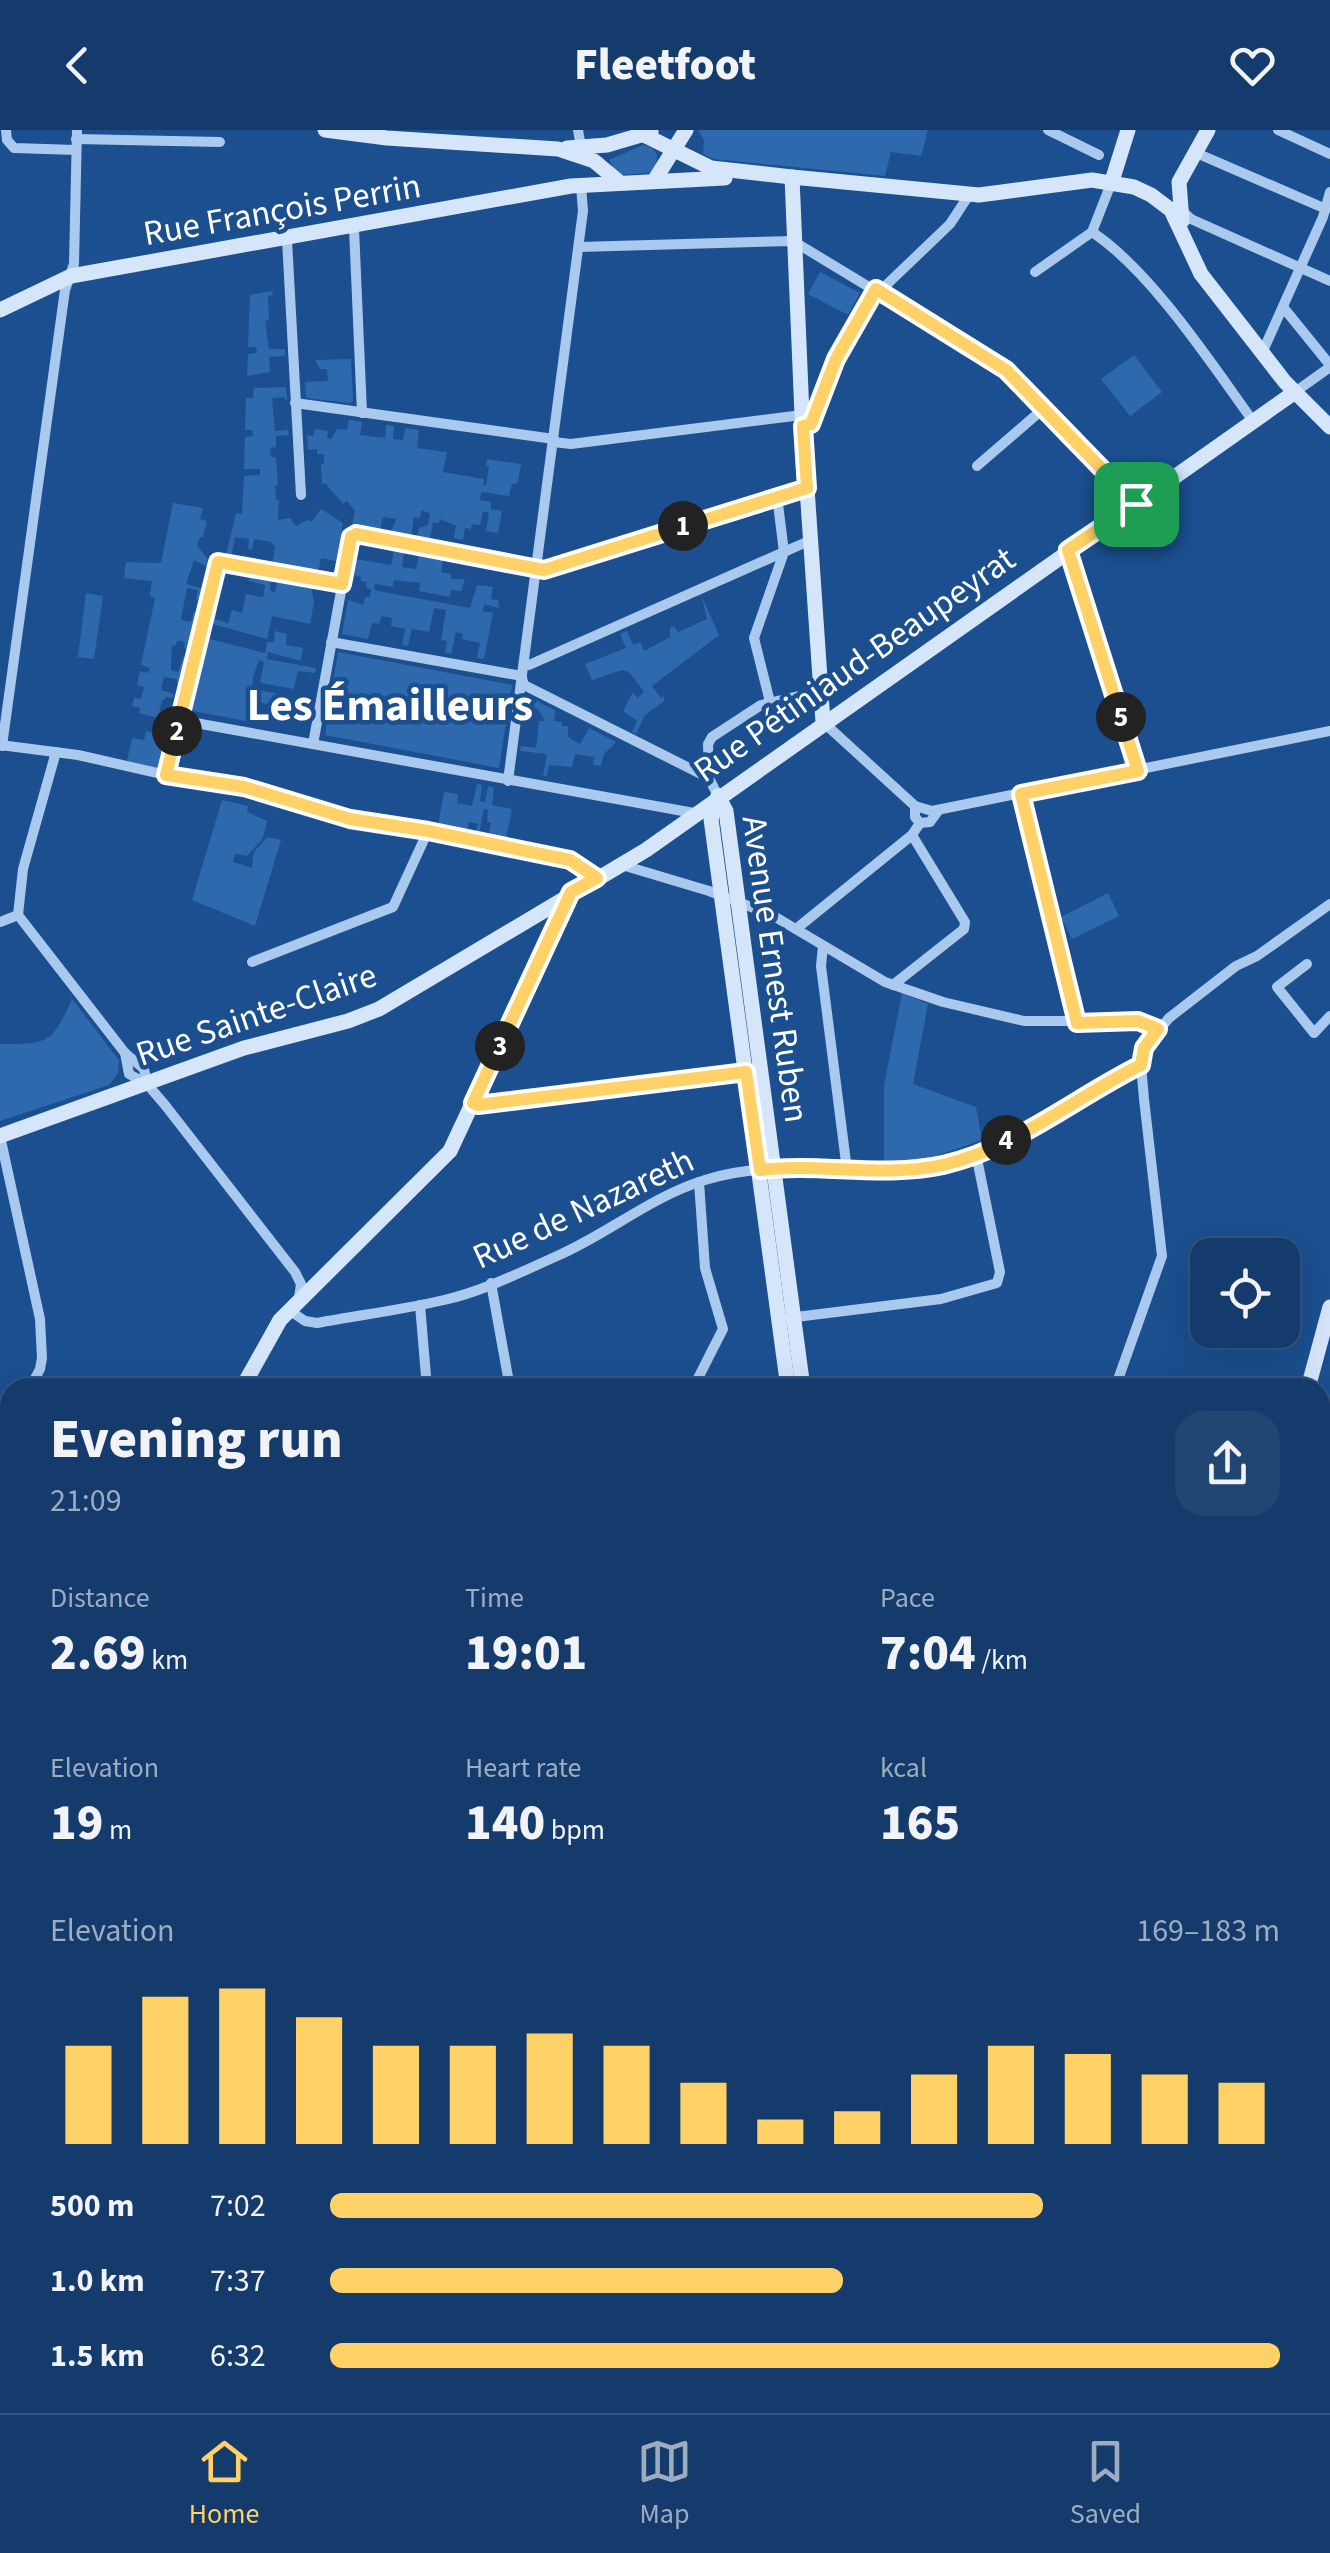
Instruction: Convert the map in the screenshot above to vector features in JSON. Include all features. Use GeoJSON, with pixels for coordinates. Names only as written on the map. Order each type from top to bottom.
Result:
{"type":"FeatureCollection","features":[{"type":"Feature","properties":{"kind":"street"},"geometry":{"type":"LineString","coordinates":[[6,130],[7,140],[14,148],[171,135],[220,142]]}},
{"type":"Feature","properties":{"kind":"street"},"geometry":{"type":"LineString","coordinates":[[324,130],[404,140],[558,149],[579,144],[613,144],[652,135],[670,158],[792,183],[900,187],[969,195],[1092,180],[1164,192],[1176,210],[1201,274],[1295,392],[1330,427]]}},
{"type":"Feature","properties":{"kind":"street"},"geometry":{"type":"LineString","coordinates":[[1048,130],[1099,154]]}},
{"type":"Feature","properties":{"kind":"street"},"geometry":{"type":"LineString","coordinates":[[1035,272],[1092,232],[1111,191],[1128,130]]}},
{"type":"Feature","properties":{"kind":"street"},"geometry":{"type":"LineString","coordinates":[[1164,192],[1208,130]]}},
{"type":"Feature","properties":{"kind":"street"},"geometry":{"type":"LineString","coordinates":[[1278,130],[1330,154]]}},
{"type":"Feature","properties":{"kind":"street"},"geometry":{"type":"LineString","coordinates":[[654,180],[684,133]]}},
{"type":"Feature","properties":{"kind":"street"},"geometry":{"type":"LineString","coordinates":[[684,133],[696,162]]}},
{"type":"Feature","properties":{"kind":"street"},"geometry":{"type":"LineString","coordinates":[[76,140],[71,276],[65,290],[1,745],[244,787],[350,819],[570,860],[597,878]]}},
{"type":"Feature","properties":{"kind":"street"},"geometry":{"type":"LineString","coordinates":[[579,144],[618,182]]}},
{"type":"Feature","properties":{"kind":"street"},"geometry":{"type":"LineString","coordinates":[[508,781],[583,212],[577,182],[579,144]]}},
{"type":"Feature","properties":{"kind":"street"},"geometry":{"type":"LineString","coordinates":[[577,182],[613,144]]}},
{"type":"Feature","properties":{"kind":"street"},"geometry":{"type":"LineString","coordinates":[[1194,152],[1327,209]]}},
{"type":"Feature","properties":{"kind":"street","name":"Rue François Perrin"},"geometry":{"type":"LineString","coordinates":[[0,310],[71,276],[354,228],[577,182],[744,178],[792,183]]}},
{"type":"Feature","properties":{"kind":"street"},"geometry":{"type":"LineString","coordinates":[[792,183],[802,420],[824,722],[915,806],[938,811],[1330,731]]}},
{"type":"Feature","properties":{"kind":"street"},"geometry":{"type":"LineString","coordinates":[[1164,192],[1176,210],[1330,281]]}},
{"type":"Feature","properties":{"kind":"street"},"geometry":{"type":"LineString","coordinates":[[1262,352],[1327,209],[1330,192]]}},
{"type":"Feature","properties":{"kind":"street"},"geometry":{"type":"LineString","coordinates":[[295,403],[571,444],[802,420],[811,424],[836,359],[878,290],[950,224],[969,195]]}},
{"type":"Feature","properties":{"kind":"street"},"geometry":{"type":"LineString","coordinates":[[354,228],[362,412]]}},
{"type":"Feature","properties":{"kind":"street"},"geometry":{"type":"LineString","coordinates":[[1092,232],[1126,260],[1193,338],[1254,421]]}},
{"type":"Feature","properties":{"kind":"street"},"geometry":{"type":"LineString","coordinates":[[287,240],[301,495]]}},
{"type":"Feature","properties":{"kind":"street"},"geometry":{"type":"LineString","coordinates":[[579,247],[793,242],[1006,370],[1136,504]]}},
{"type":"Feature","properties":{"kind":"street"},"geometry":{"type":"LineString","coordinates":[[1283,307],[1330,366],[1295,392]]}},
{"type":"Feature","properties":{"kind":"street","name":"Rue Pétiniaud-Beaupeyrat"},"geometry":{"type":"LineString","coordinates":[[597,878],[646,850],[1295,392]]}},
{"type":"Feature","properties":{"kind":"street"},"geometry":{"type":"LineString","coordinates":[[978,466],[1043,408]]}},
{"type":"Feature","properties":{"kind":"street"},"geometry":{"type":"LineString","coordinates":[[313,744],[351,537],[356,534],[544,570],[807,488]]}},
{"type":"Feature","properties":{"kind":"street"},"geometry":{"type":"LineString","coordinates":[[770,702],[754,638],[784,552],[777,496]]}},
{"type":"Feature","properties":{"kind":"street"},"geometry":{"type":"LineString","coordinates":[[331,642],[523,670],[811,540]]}},
{"type":"Feature","properties":{"kind":"street"},"geometry":{"type":"LineString","coordinates":[[1068,550],[1138,771]]}},
{"type":"Feature","properties":{"kind":"street"},"geometry":{"type":"LineString","coordinates":[[166,775],[218,562],[342,584]]}},
{"type":"Feature","properties":{"kind":"street"},"geometry":{"type":"LineString","coordinates":[[523,670],[524,684],[709,778]]}},
{"type":"Feature","properties":{"kind":"street"},"geometry":{"type":"LineString","coordinates":[[718,796],[709,778],[710,739],[762,704],[820,691]]}},
{"type":"Feature","properties":{"kind":"street"},"geometry":{"type":"LineString","coordinates":[[180,720],[694,813]]}},
{"type":"Feature","properties":{"kind":"street"},"geometry":{"type":"LineString","coordinates":[[56,752],[23,869],[18,915],[125,1052],[129,1074],[148,1084],[294,1272],[301,1284],[294,1305]]}},
{"type":"Feature","properties":{"kind":"street"},"geometry":{"type":"LineString","coordinates":[[1021,794],[1077,1023]]}},
{"type":"Feature","properties":{"kind":"street","name":"Avenue Ernest Ruben"},"geometry":{"type":"LineString","coordinates":[[718,796],[726,809],[731,900],[753,1070],[786,1318],[801,1378]]}},
{"type":"Feature","properties":{"kind":"street"},"geometry":{"type":"LineString","coordinates":[[915,806],[915,817],[920,823]]}},
{"type":"Feature","properties":{"kind":"street"},"geometry":{"type":"LineString","coordinates":[[920,823],[930,822],[938,811]]}},
{"type":"Feature","properties":{"kind":"street"},"geometry":{"type":"LineString","coordinates":[[796,929],[912,835],[920,823]]}},
{"type":"Feature","properties":{"kind":"street"},"geometry":{"type":"LineString","coordinates":[[252,962],[393,907],[428,831]]}},
{"type":"Feature","properties":{"kind":"street"},"geometry":{"type":"LineString","coordinates":[[893,985],[964,929],[966,922],[912,835]]}},
{"type":"Feature","properties":{"kind":"street"},"geometry":{"type":"LineString","coordinates":[[622,864],[731,900],[796,929],[893,985],[943,1002],[1024,1021],[1138,1021],[1158,1029]]}},
{"type":"Feature","properties":{"kind":"street","name":"Rue Sainte-Claire"},"geometry":{"type":"LineString","coordinates":[[0,1136],[244,1048],[379,1009],[597,878]]}},
{"type":"Feature","properties":{"kind":"street"},"geometry":{"type":"LineString","coordinates":[[247,1378],[268,1338],[294,1305],[450,1151],[571,892]]}},
{"type":"Feature","properties":{"kind":"street"},"geometry":{"type":"LineString","coordinates":[[1119,1378],[1162,1256],[1141,1065],[1144,1048],[1158,1029],[1236,966],[1257,956],[1330,904]]}},
{"type":"Feature","properties":{"kind":"street"},"geometry":{"type":"LineString","coordinates":[[0,922],[18,915]]}},
{"type":"Feature","properties":{"kind":"street"},"geometry":{"type":"LineString","coordinates":[[823,946],[822,966],[846,1170]]}},
{"type":"Feature","properties":{"kind":"street"},"geometry":{"type":"LineString","coordinates":[[1306,964],[1277,987],[1314,1034],[1330,1016]]}},
{"type":"Feature","properties":{"kind":"street","name":"Rue de Nazareth"},"geometry":{"type":"LineString","coordinates":[[294,1305],[295,1317],[317,1323],[448,1300],[561,1255],[666,1194],[732,1172],[921,1168],[976,1154],[1141,1065]]}},
{"type":"Feature","properties":{"kind":"street"},"geometry":{"type":"LineString","coordinates":[[473,1103],[753,1070]]}},
{"type":"Feature","properties":{"kind":"street"},"geometry":{"type":"LineString","coordinates":[[0,1136],[40,1318],[42,1358],[35,1378]]}},
{"type":"Feature","properties":{"kind":"street"},"geometry":{"type":"LineString","coordinates":[[786,1318],[941,1299],[997,1283],[1000,1272],[976,1154]]}},
{"type":"Feature","properties":{"kind":"street"},"geometry":{"type":"LineString","coordinates":[[699,1182],[705,1268],[723,1329],[699,1378]]}},
{"type":"Feature","properties":{"kind":"street"},"geometry":{"type":"LineString","coordinates":[[491,1283],[508,1378]]}},
{"type":"Feature","properties":{"kind":"street"},"geometry":{"type":"LineString","coordinates":[[420,1305],[426,1378]]}},
{"type":"Feature","properties":{"kind":"street"},"geometry":{"type":"LineString","coordinates":[[1311,1378],[1330,1307]]}},
{"type":"Feature","properties":{"kind":"street","name":"Avenue Ernest Ruben"},"geometry":{"type":"LineString","coordinates":[[786,1318],[788,1378]]}},
{"type":"Feature","properties":{"kind":"shaded area"},"geometry":{"type":"Polygon","coordinates":[[[698,130],[928,130],[921,156],[891,152],[885,176],[714,159],[703,154],[704,140],[698,130]]]}},
{"type":"Feature","properties":{"kind":"shaded area"},"geometry":{"type":"Polygon","coordinates":[[[643,145],[653,149],[657,156],[651,173],[617,175],[609,160],[643,145]]]}},
{"type":"Feature","properties":{"kind":"shaded area"},"geometry":{"type":"Polygon","coordinates":[[[820,272],[860,293],[848,315],[808,294],[820,272]]]}},
{"type":"Feature","properties":{"kind":"shaded area"},"geometry":{"type":"Polygon","coordinates":[[[272,291],[273,295],[268,296],[269,320],[265,321],[269,349],[285,349],[285,356],[269,357],[270,372],[247,376],[248,354],[257,353],[256,347],[248,347],[250,295],[272,291]]]}},
{"type":"Feature","properties":{"kind":"shaded area"},"geometry":{"type":"Polygon","coordinates":[[[1134,355],[1162,392],[1130,416],[1101,379],[1134,355]]]}},
{"type":"Feature","properties":{"kind":"shaded area"},"geometry":{"type":"Polygon","coordinates":[[[351,359],[353,401],[306,398],[305,382],[328,381],[327,369],[320,369],[315,360],[351,359]]]}},
{"type":"Feature","properties":{"kind":"shaded area"},"geometry":{"type":"Polygon","coordinates":[[[286,387],[287,402],[284,397],[272,398],[275,431],[288,430],[289,435],[276,436],[276,447],[270,448],[271,457],[276,458],[278,520],[290,518],[296,526],[312,521],[321,509],[343,523],[336,561],[321,558],[319,569],[313,573],[272,565],[275,547],[271,542],[254,539],[252,550],[248,549],[249,539],[235,537],[231,558],[226,555],[236,513],[242,514],[244,476],[260,475],[260,469],[244,469],[245,437],[253,436],[252,430],[245,430],[246,398],[253,398],[254,388],[286,387]]]}},
{"type":"Feature","properties":{"kind":"shaded area"},"geometry":{"type":"Polygon","coordinates":[[[349,420],[362,422],[360,435],[385,438],[386,425],[394,426],[393,439],[403,440],[405,428],[419,430],[417,448],[447,452],[443,472],[484,479],[483,485],[489,467],[487,459],[521,464],[518,483],[512,484],[509,496],[481,492],[480,500],[491,502],[491,509],[502,511],[498,533],[486,531],[489,513],[483,511],[480,525],[465,528],[463,540],[454,538],[456,526],[440,519],[433,523],[430,540],[417,537],[419,528],[428,525],[430,514],[422,510],[420,518],[414,517],[411,536],[391,532],[396,519],[383,517],[380,530],[352,525],[355,511],[347,501],[343,504],[325,483],[322,485],[324,454],[317,454],[317,449],[308,450],[307,435],[313,436],[315,429],[328,431],[327,438],[331,439],[337,429],[347,430],[349,420]]]}},
{"type":"Feature","properties":{"kind":"shaded area"},"geometry":{"type":"Polygon","coordinates":[[[173,503],[203,508],[200,519],[207,521],[197,546],[207,558],[208,567],[194,560],[186,584],[203,589],[200,601],[196,600],[198,590],[187,588],[181,620],[191,622],[194,611],[197,612],[188,649],[184,648],[185,642],[178,640],[172,645],[171,670],[178,672],[183,657],[186,658],[180,684],[177,679],[164,677],[161,690],[174,694],[162,701],[161,719],[139,713],[140,708],[132,706],[134,697],[141,699],[144,687],[137,685],[140,671],[148,673],[150,668],[141,665],[155,598],[150,596],[152,581],[124,578],[126,562],[161,563],[173,503]]]}},
{"type":"Feature","properties":{"kind":"shaded area"},"geometry":{"type":"Polygon","coordinates":[[[394,551],[404,553],[402,567],[416,569],[419,556],[443,560],[441,572],[451,574],[451,579],[465,579],[461,591],[451,590],[450,597],[419,591],[420,583],[394,580],[393,587],[375,584],[378,591],[470,608],[477,585],[493,587],[491,599],[498,600],[499,608],[484,604],[483,611],[493,613],[484,659],[477,658],[480,643],[462,639],[463,634],[456,632],[451,654],[445,652],[447,641],[441,640],[446,610],[434,608],[429,632],[412,629],[408,646],[402,645],[405,629],[391,626],[392,618],[382,616],[379,624],[372,623],[368,639],[342,634],[348,600],[363,605],[365,597],[370,597],[367,582],[353,575],[356,559],[391,565],[394,551]]]}},
{"type":"Feature","properties":{"kind":"shaded area"},"geometry":{"type":"Polygon","coordinates":[[[226,570],[271,578],[270,591],[275,592],[278,579],[311,586],[314,602],[310,624],[272,616],[267,639],[209,623],[214,606],[215,619],[228,623],[232,610],[242,613],[246,594],[263,597],[265,585],[249,578],[226,574],[222,587],[218,586],[226,570]]]}},
{"type":"Feature","properties":{"kind":"shaded area"},"geometry":{"type":"Polygon","coordinates":[[[86,593],[103,596],[94,659],[78,657],[86,593]]]}},
{"type":"Feature","properties":{"kind":"shaded area"},"geometry":{"type":"Polygon","coordinates":[[[702,597],[719,635],[652,686],[661,698],[664,696],[664,701],[645,715],[636,734],[632,732],[637,721],[623,711],[633,692],[637,698],[644,692],[629,672],[622,670],[592,680],[585,664],[626,648],[620,634],[627,631],[633,645],[640,642],[644,651],[670,637],[670,628],[674,626],[678,632],[707,619],[702,597]]]}},
{"type":"Feature","properties":{"kind":"shaded area"},"geometry":{"type":"Polygon","coordinates":[[[275,631],[287,634],[286,645],[303,648],[301,661],[268,652],[267,659],[316,668],[315,673],[298,671],[294,689],[260,683],[264,662],[259,660],[252,695],[257,696],[259,690],[280,694],[280,706],[257,702],[250,722],[188,710],[206,638],[265,653],[267,642],[274,642],[275,631]]]}},
{"type":"Feature","properties":{"kind":"shaded area"},"geometry":{"type":"Polygon","coordinates":[[[338,652],[512,685],[499,768],[325,735],[338,652]]]}},
{"type":"Feature","properties":{"kind":"shaded area"},"geometry":{"type":"Polygon","coordinates":[[[531,698],[556,711],[554,721],[568,726],[568,737],[580,744],[589,728],[616,742],[604,754],[601,766],[593,765],[594,757],[575,754],[572,767],[549,765],[547,776],[543,776],[547,754],[520,751],[521,746],[536,748],[539,721],[545,721],[538,709],[526,705],[531,698]]]}},
{"type":"Feature","properties":{"kind":"shaded area"},"geometry":{"type":"Polygon","coordinates":[[[146,731],[167,736],[159,769],[127,761],[132,738],[144,740],[146,731]]]}},
{"type":"Feature","properties":{"kind":"shaded area"},"geometry":{"type":"Polygon","coordinates":[[[477,784],[482,785],[480,801],[485,802],[488,786],[494,788],[492,805],[512,809],[506,839],[488,836],[491,823],[487,822],[488,810],[484,809],[479,834],[478,824],[469,822],[467,831],[438,825],[444,792],[458,794],[457,803],[472,806],[477,784]]]}},
{"type":"Feature","properties":{"kind":"shaded area"},"geometry":{"type":"Polygon","coordinates":[[[222,800],[248,806],[247,812],[267,821],[263,838],[247,856],[235,854],[233,862],[252,868],[254,853],[267,837],[281,840],[255,926],[192,900],[222,800]]]}},
{"type":"Feature","properties":{"kind":"shaded area"},"geometry":{"type":"Polygon","coordinates":[[[1108,893],[1119,916],[1072,939],[1061,917],[1108,893]]]}},
{"type":"Feature","properties":{"kind":"shaded area"},"geometry":{"type":"Polygon","coordinates":[[[902,993],[928,1004],[913,1084],[976,1107],[982,1140],[936,1156],[884,1163],[884,1085],[902,993]]]}},
{"type":"Feature","properties":{"kind":"shaded area"},"geometry":{"type":"Polygon","coordinates":[[[72,999],[119,1060],[118,1073],[109,1085],[0,1121],[0,1044],[39,1042],[46,1038],[59,1025],[72,999]]]}},
{"type":"Feature","properties":{"kind":"district","name":"Les Émailleurs"},"geometry":{"type":"Point","coordinates":[390,704]}},
{"type":"Feature","properties":{"kind":"route"},"geometry":{"type":"LineString","coordinates":[[876,289],[1006,370],[1136,504],[1068,550],[1138,771],[1021,794],[1077,1023],[1138,1021],[1158,1029],[1144,1048],[1141,1065],[1014,1136],[943,1165],[894,1170],[760,1170],[746,1072],[473,1103],[571,892],[597,878],[570,860],[350,819],[244,787],[166,775],[218,562],[342,584],[351,537],[356,534],[544,570],[807,488],[803,426],[811,424],[836,359],[876,289]]}}]}
